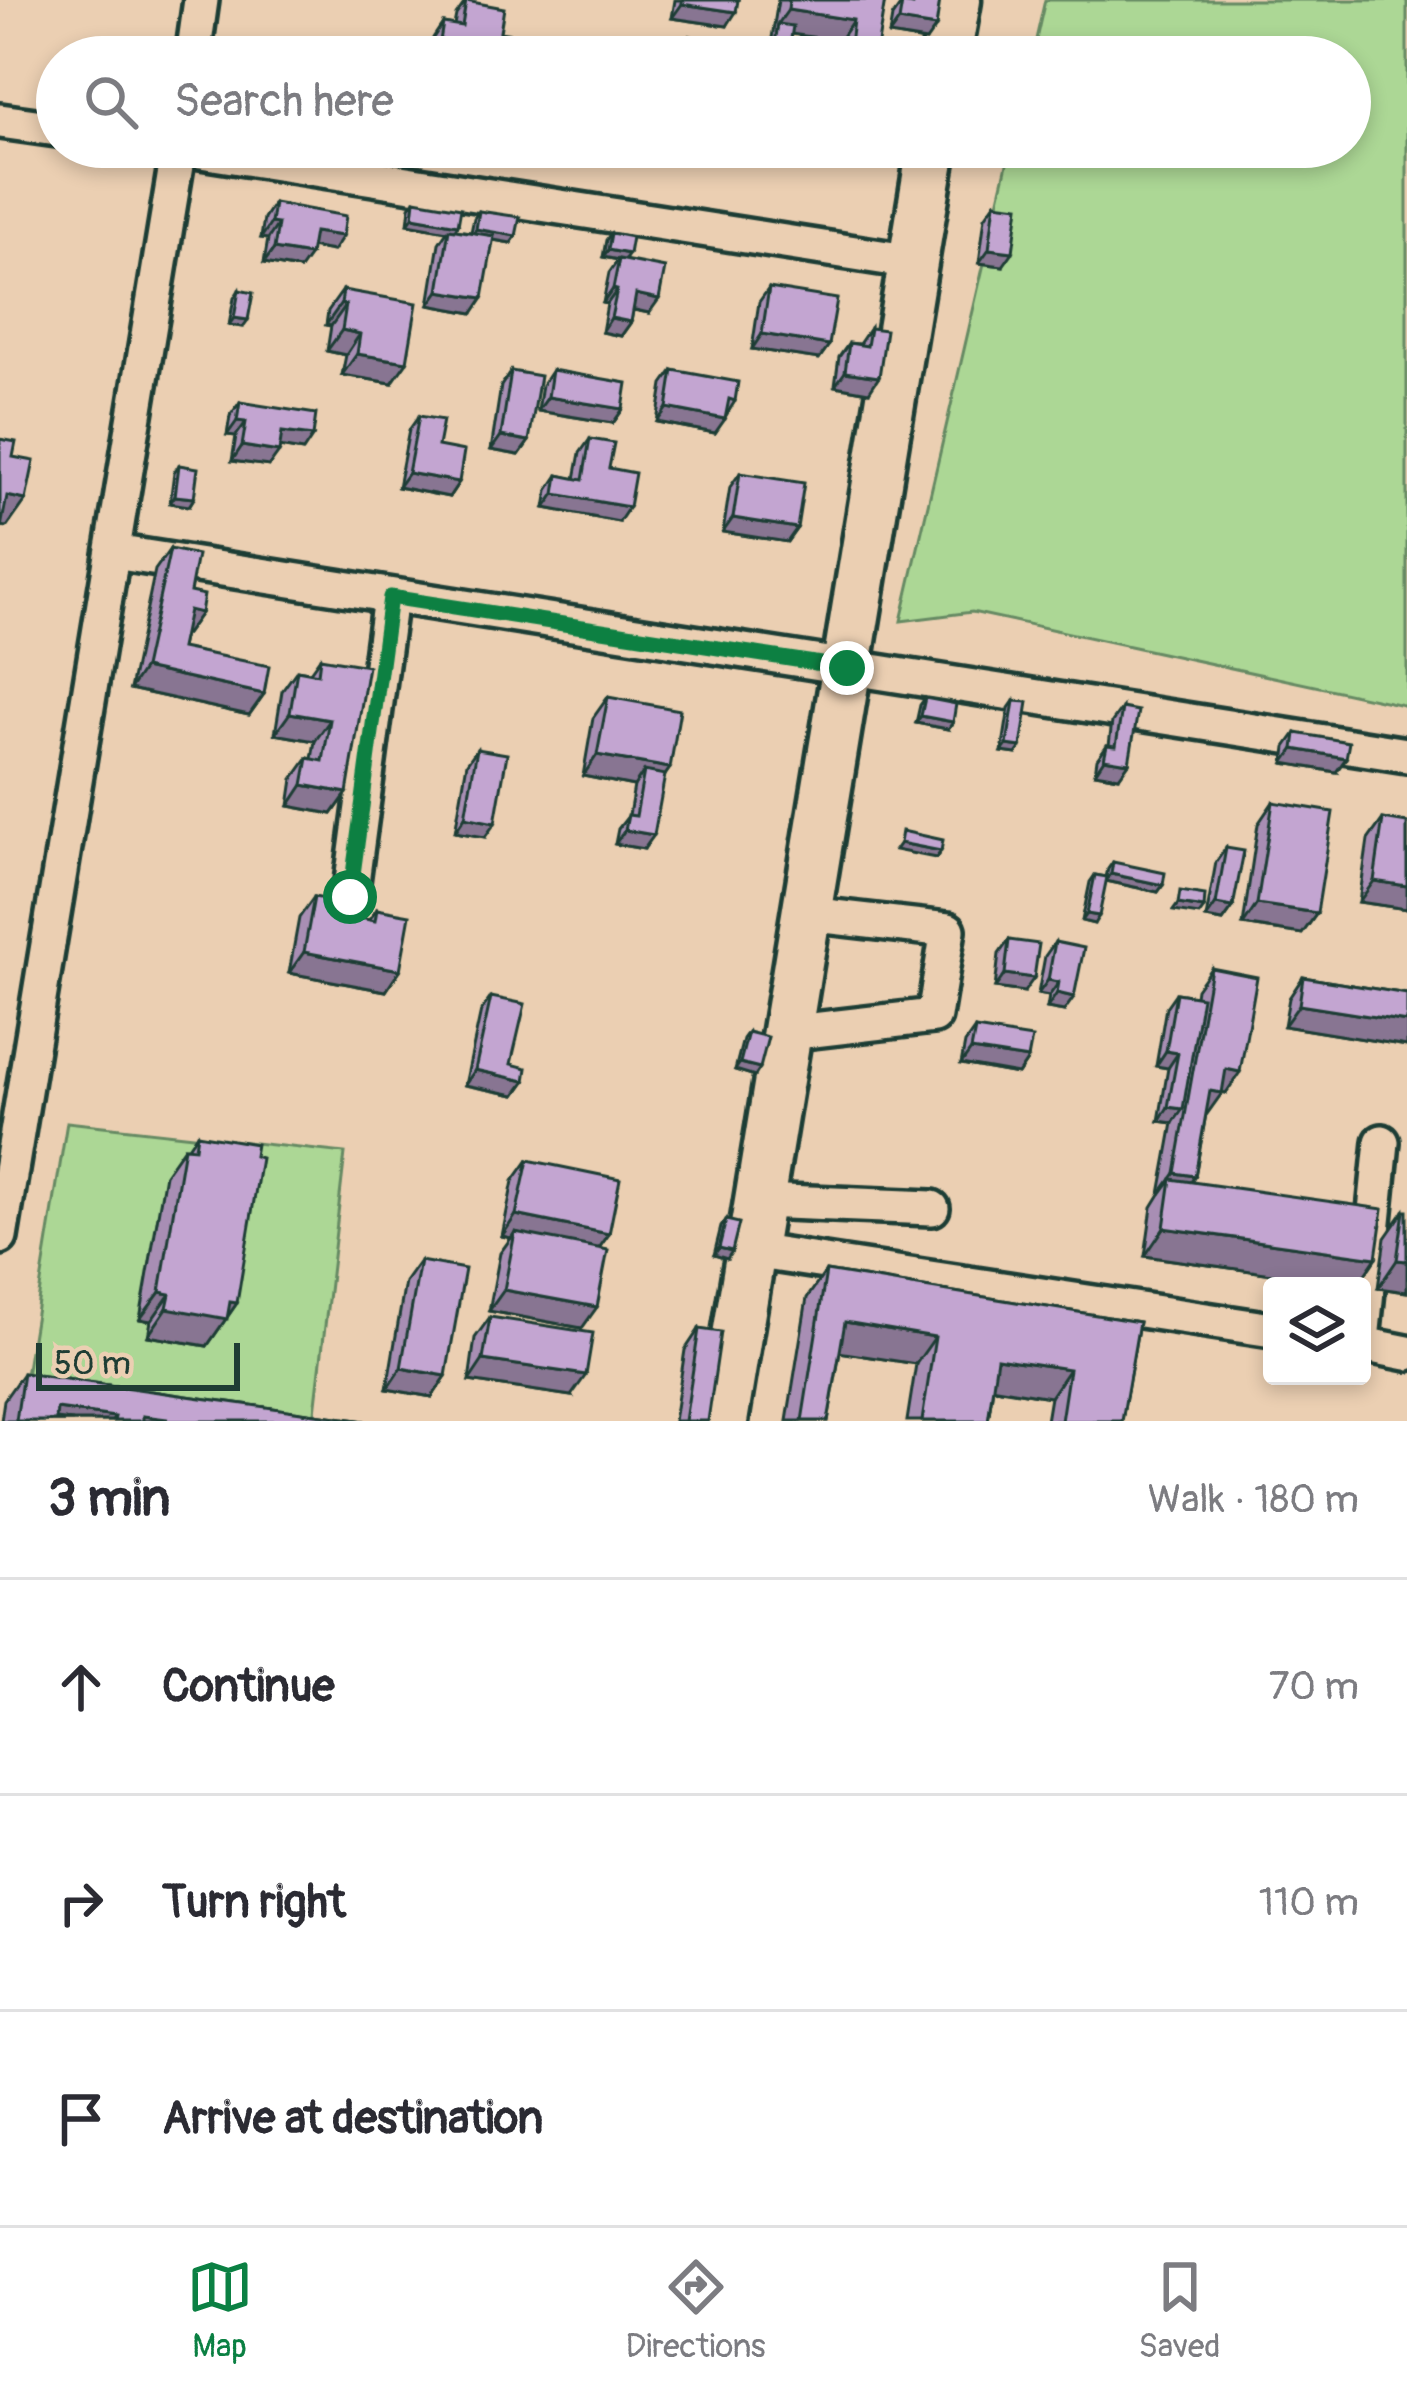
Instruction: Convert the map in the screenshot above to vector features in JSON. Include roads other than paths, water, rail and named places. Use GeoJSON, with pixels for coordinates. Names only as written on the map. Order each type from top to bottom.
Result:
{"type":"FeatureCollection","features":[{"type":"Feature","properties":{"kind":"highway"},"geometry":{"type":"LineString","coordinates":[[950,36],[956,0]]}},
{"type":"Feature","properties":{"kind":"highway"},"geometry":{"type":"LineString","coordinates":[[723,1421],[929,168]]}},
{"type":"Feature","properties":{"kind":"street"},"geometry":{"type":"LineString","coordinates":[[196,36],[201,0]]}},
{"type":"Feature","properties":{"kind":"street"},"geometry":{"type":"LineString","coordinates":[[0,121],[36,126]]}},
{"type":"Feature","properties":{"kind":"street"},"geometry":{"type":"LineString","coordinates":[[0,1237],[175,168]]}},
{"type":"Feature","properties":{"kind":"street"},"geometry":{"type":"LineString","coordinates":[[312,168],[913,262]]}},
{"type":"Feature","properties":{"kind":"street"},"geometry":{"type":"LineString","coordinates":[[114,552],[1407,755]]}},
{"type":"Feature","properties":{"kind":"street"},"geometry":{"type":"LineString","coordinates":[[350,897],[390,597]]}},
{"type":"Feature","properties":{"kind":"street"},"geometry":{"type":"LineString","coordinates":[[787,1034],[934,1016],[948,930],[807,914]]}},
{"type":"Feature","properties":{"kind":"street"},"geometry":{"type":"LineString","coordinates":[[1368,1277],[1382,1142]]}},
{"type":"Feature","properties":{"kind":"street"},"geometry":{"type":"LineString","coordinates":[[760,1201],[932,1208]]}},
{"type":"Feature","properties":{"kind":"street"},"geometry":{"type":"LineString","coordinates":[[752,1251],[1263,1329]]}},
{"type":"Feature","properties":{"kind":"street"},"geometry":{"type":"LineString","coordinates":[[1371,1344],[1407,1353]]}}]}
